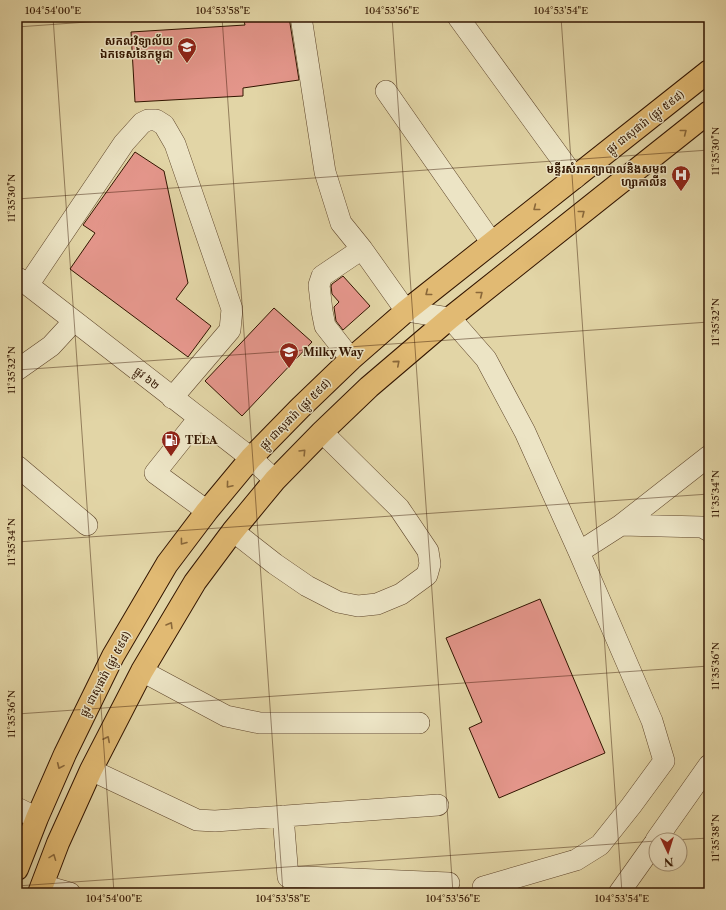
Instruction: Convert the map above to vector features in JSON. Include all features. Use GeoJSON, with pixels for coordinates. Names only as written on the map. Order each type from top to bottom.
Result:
{"type":"FeatureCollection","features":[{"type":"Feature","properties":{"kind":"main road","name":"ផ្លូវ ជាសុផារ៉ា (ផ្លូវ ៥៩៨)"},"geometry":{"type":"LineString","coordinates":[[17,869],[65,754],[113,656],[167,564],[207,511],[251,458],[351,359],[406,311],[709,71]]}},
{"type":"Feature","properties":{"kind":"main road"},"geometry":{"type":"LineString","coordinates":[[40,889],[58,842],[91,770],[142,671],[195,582],[233,531],[276,480],[322,432],[369,387],[450,318],[709,112]]}},
{"type":"Feature","properties":{"kind":"street"},"geometry":{"type":"LineString","coordinates":[[301,17],[325,172],[341,223],[362,249],[406,311],[450,318],[486,360],[525,432],[579,552],[652,721],[664,761],[631,806],[600,844],[576,860],[483,887]]}},
{"type":"Feature","properties":{"kind":"street"},"geometry":{"type":"LineString","coordinates":[[458,17],[574,178]]}},
{"type":"Feature","properties":{"kind":"street"},"geometry":{"type":"LineString","coordinates":[[386,91],[492,243]]}},
{"type":"Feature","properties":{"kind":"street"},"geometry":{"type":"LineString","coordinates":[[23,281],[124,143],[142,123],[148,120],[156,120],[164,125],[174,144],[232,309],[230,330],[172,398]]}},
{"type":"Feature","properties":{"kind":"street"},"geometry":{"type":"LineString","coordinates":[[351,359],[325,326],[319,285],[322,276],[362,249]]}},
{"type":"Feature","properties":{"kind":"street","name":"ផ្លូវ ៦២"},"geometry":{"type":"LineString","coordinates":[[23,281],[251,458],[276,480]]}},
{"type":"Feature","properties":{"kind":"street"},"geometry":{"type":"LineString","coordinates":[[17,370],[51,346],[74,321]]}},
{"type":"Feature","properties":{"kind":"street"},"geometry":{"type":"LineString","coordinates":[[199,418],[155,473],[207,511]]}},
{"type":"Feature","properties":{"kind":"street"},"geometry":{"type":"LineString","coordinates":[[233,531],[300,582],[338,602],[358,606],[377,604],[401,594],[427,575],[430,564],[428,551],[399,508],[322,432]]}},
{"type":"Feature","properties":{"kind":"street"},"geometry":{"type":"LineString","coordinates":[[579,552],[621,525],[709,456]]}},
{"type":"Feature","properties":{"kind":"street"},"geometry":{"type":"LineString","coordinates":[[17,466],[86,525]]}},
{"type":"Feature","properties":{"kind":"street"},"geometry":{"type":"LineString","coordinates":[[621,525],[702,527],[709,531]]}},
{"type":"Feature","properties":{"kind":"street"},"geometry":{"type":"LineString","coordinates":[[142,671],[226,716],[260,723],[419,723]]}},
{"type":"Feature","properties":{"kind":"street"},"geometry":{"type":"LineString","coordinates":[[662,832],[709,765]]}},
{"type":"Feature","properties":{"kind":"street"},"geometry":{"type":"LineString","coordinates":[[91,770],[197,820],[215,821],[438,806]]}},
{"type":"Feature","properties":{"kind":"street"},"geometry":{"type":"LineString","coordinates":[[17,808],[37,818]]}},
{"type":"Feature","properties":{"kind":"street"},"geometry":{"type":"LineString","coordinates":[[283,816],[287,885],[305,877],[449,883]]}},
{"type":"Feature","properties":{"kind":"street"},"geometry":{"type":"LineString","coordinates":[[620,893],[648,852]]}},
{"type":"Feature","properties":{"kind":"street"},"geometry":{"type":"LineString","coordinates":[[40,889],[70,893]]}},
{"type":"Feature","properties":{"kind":"building","name":"សកលវិទ្យាល័យ ឯកទេសនៃកម្ពុជា"},"geometry":{"type":"Polygon","coordinates":[[[289,17],[299,80],[243,88],[243,96],[135,102],[131,32],[245,25],[244,21],[289,17]]]}},
{"type":"Feature","properties":{"kind":"building"},"geometry":{"type":"Polygon","coordinates":[[[135,152],[164,171],[188,283],[176,299],[211,326],[188,357],[70,269],[95,233],[83,225],[135,152]]]}},
{"type":"Feature","properties":{"kind":"building"},"geometry":{"type":"Polygon","coordinates":[[[343,276],[370,306],[343,330],[336,321],[334,307],[339,302],[332,294],[331,286],[343,276]]]}},
{"type":"Feature","properties":{"kind":"building"},"geometry":{"type":"Polygon","coordinates":[[[274,308],[312,342],[242,416],[205,381],[274,308]]]}},
{"type":"Feature","properties":{"kind":"building"},"geometry":{"type":"Polygon","coordinates":[[[540,599],[605,753],[499,798],[469,728],[482,722],[446,638],[540,599]]]}},
{"type":"Feature","properties":{"kind":"place","name":"សកលវិទ្យាល័យ ឯកទេសនៃកម្ពុជា"},"geometry":{"type":"Point","coordinates":[187,64]}},
{"type":"Feature","properties":{"kind":"place","name":"មន្ទីរសំរាកព្យាបាលនិងសម្ភព ហ្សាកាលីន"},"geometry":{"type":"Point","coordinates":[681,192]}},
{"type":"Feature","properties":{"kind":"place","name":"Milky Way"},"geometry":{"type":"Point","coordinates":[289,369]}},
{"type":"Feature","properties":{"kind":"place","name":"TELA"},"geometry":{"type":"Point","coordinates":[171,457]}}]}
